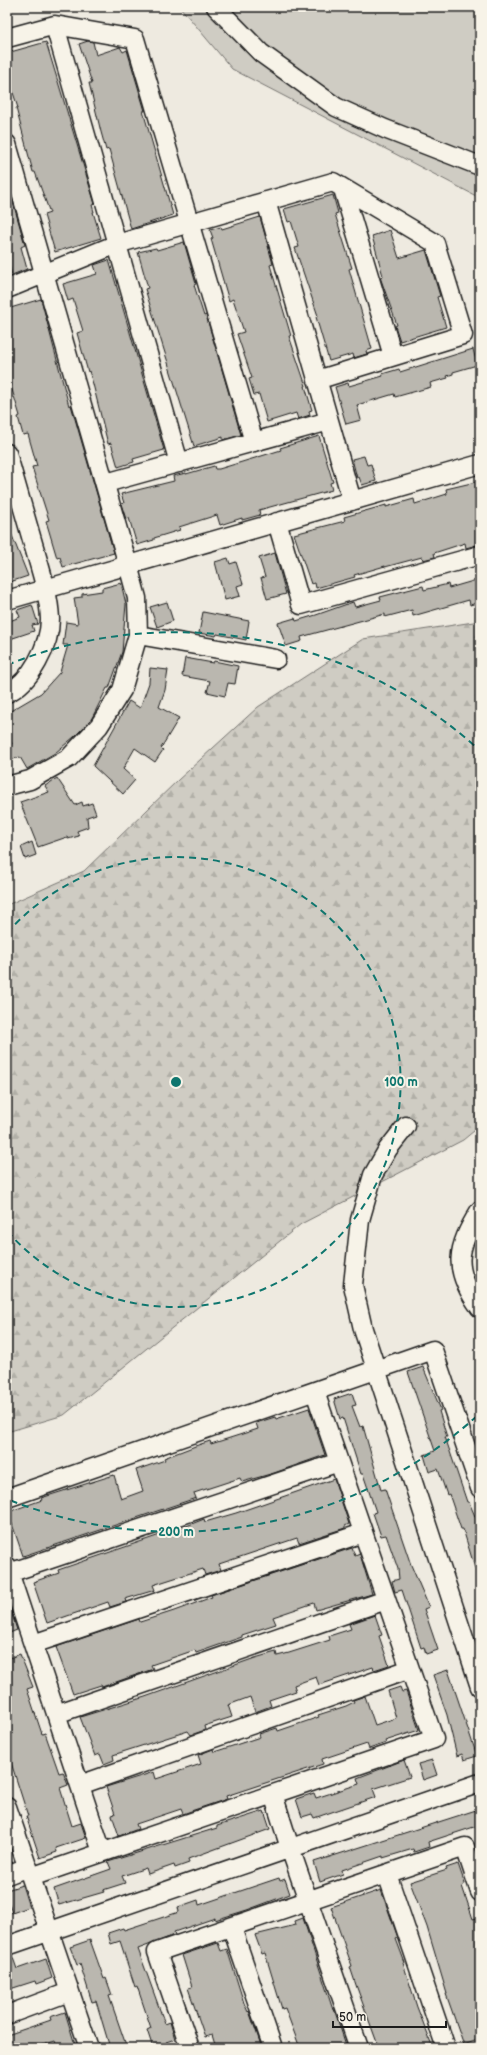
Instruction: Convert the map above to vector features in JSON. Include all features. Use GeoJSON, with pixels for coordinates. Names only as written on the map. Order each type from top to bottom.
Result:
{"type":"FeatureCollection","features":[{"type":"Feature","properties":{"kind":"street"},"geometry":{"type":"LineString","coordinates":[[216,7],[262,53],[336,107],[385,129],[480,166]]}},
{"type":"Feature","properties":{"kind":"street"},"geometry":{"type":"LineString","coordinates":[[55,26],[179,463]]}},
{"type":"Feature","properties":{"kind":"street"},"geometry":{"type":"LineString","coordinates":[[7,38],[55,26],[135,39],[254,442]]}},
{"type":"Feature","properties":{"kind":"street"},"geometry":{"type":"LineString","coordinates":[[7,144],[106,483],[137,598],[138,635],[122,690],[99,726],[69,758],[30,780],[7,786]]}},
{"type":"Feature","properties":{"kind":"street"},"geometry":{"type":"LineString","coordinates":[[7,289],[117,244],[266,201],[338,185],[435,243],[463,335],[317,380]]}},
{"type":"Feature","properties":{"kind":"street"},"geometry":{"type":"LineString","coordinates":[[338,185],[393,356]]}},
{"type":"Feature","properties":{"kind":"street"},"geometry":{"type":"LineString","coordinates":[[266,201],[352,501]]}},
{"type":"Feature","properties":{"kind":"street"},"geometry":{"type":"LineString","coordinates":[[106,483],[329,422]]}},
{"type":"Feature","properties":{"kind":"street"},"geometry":{"type":"LineString","coordinates":[[7,453],[46,588],[50,620],[46,646],[33,669],[14,690],[7,693]]}},
{"type":"Feature","properties":{"kind":"street"},"geometry":{"type":"LineString","coordinates":[[7,600],[480,464]]}},
{"type":"Feature","properties":{"kind":"street"},"geometry":{"type":"LineString","coordinates":[[277,522],[301,605],[480,555]]}},
{"type":"Feature","properties":{"kind":"street"},"geometry":{"type":"LineString","coordinates":[[138,635],[276,659]]}},
{"type":"Feature","properties":{"kind":"street"},"geometry":{"type":"LineString","coordinates":[[406,1126],[388,1149],[373,1176],[360,1220],[353,1284],[363,1329],[480,1686]]}},
{"type":"Feature","properties":{"kind":"street"},"geometry":{"type":"LineString","coordinates":[[480,1210],[469,1228],[460,1254],[461,1272],[473,1298],[480,1308]]}},
{"type":"Feature","properties":{"kind":"street"},"geometry":{"type":"LineString","coordinates":[[7,1498],[433,1350],[480,1488]]}},
{"type":"Feature","properties":{"kind":"street"},"geometry":{"type":"LineString","coordinates":[[7,1875],[29,1872],[102,1852],[434,1739],[315,1392]]}},
{"type":"Feature","properties":{"kind":"street"},"geometry":{"type":"LineString","coordinates":[[102,1852],[8,1570],[338,1462]]}},
{"type":"Feature","properties":{"kind":"street"},"geometry":{"type":"LineString","coordinates":[[33,1644],[363,1533]]}},
{"type":"Feature","properties":{"kind":"street"},"geometry":{"type":"LineString","coordinates":[[56,1714],[386,1600]]}},
{"type":"Feature","properties":{"kind":"street"},"geometry":{"type":"LineString","coordinates":[[80,1785],[410,1670]]}},
{"type":"Feature","properties":{"kind":"street"},"geometry":{"type":"LineString","coordinates":[[7,1946],[480,1783]]}},
{"type":"Feature","properties":{"kind":"street"},"geometry":{"type":"LineString","coordinates":[[273,1794],[308,1902],[359,2048]]}},
{"type":"Feature","properties":{"kind":"street"},"geometry":{"type":"LineString","coordinates":[[7,1807],[48,1932],[89,2048]]}},
{"type":"Feature","properties":{"kind":"street"},"geometry":{"type":"LineString","coordinates":[[190,2048],[157,1952],[232,1928],[465,1847],[480,1892]]}},
{"type":"Feature","properties":{"kind":"street"},"geometry":{"type":"LineString","coordinates":[[387,1874],[446,2048]]}},
{"type":"Feature","properties":{"kind":"street"},"geometry":{"type":"LineString","coordinates":[[232,1928],[274,2048]]}},
{"type":"Feature","properties":{"kind":"street"},"geometry":{"type":"LineString","coordinates":[[7,2015],[69,1992]]}},
{"type":"Feature","properties":{"kind":"green space"},"geometry":{"type":"Polygon","coordinates":[[[180,7],[480,7],[480,198],[232,69],[180,7]]]}},
{"type":"Feature","properties":{"kind":"green space"},"geometry":{"type":"Polygon","coordinates":[[[480,621],[480,1126],[463,1140],[301,1224],[64,1415],[7,1432],[7,905],[84,871],[178,780],[258,707],[363,639],[480,621]]]}},
{"type":"Feature","properties":{"kind":"green space"},"geometry":{"type":"Polygon","coordinates":[[[480,1256],[480,1294],[474,1279],[480,1256]]]}},
{"type":"Feature","properties":{"kind":"building"},"geometry":{"type":"Polygon","coordinates":[[[88,41],[93,42],[96,55],[120,47],[123,52],[127,50],[173,215],[131,229],[109,149],[106,150],[89,83],[92,83],[79,44],[88,41]]]}},
{"type":"Feature","properties":{"kind":"building"},"geometry":{"type":"Polygon","coordinates":[[[46,42],[95,204],[92,205],[93,212],[101,238],[55,252],[44,215],[50,213],[35,172],[33,172],[16,108],[18,108],[7,74],[7,53],[46,42]]]}},
{"type":"Feature","properties":{"kind":"building"},"geometry":{"type":"Polygon","coordinates":[[[11,195],[25,245],[21,247],[27,269],[12,275],[7,258],[10,257],[7,245],[7,196],[11,195]]]}},
{"type":"Feature","properties":{"kind":"building"},"geometry":{"type":"Polygon","coordinates":[[[333,195],[338,213],[335,214],[352,268],[349,269],[372,349],[366,351],[367,354],[354,358],[353,354],[329,361],[316,317],[318,316],[295,248],[299,247],[291,221],[288,222],[284,209],[333,195]]]}},
{"type":"Feature","properties":{"kind":"building"},"geometry":{"type":"Polygon","coordinates":[[[260,217],[273,264],[270,265],[291,336],[289,336],[306,386],[312,410],[309,411],[310,415],[298,419],[296,413],[267,422],[259,394],[254,395],[249,379],[252,378],[237,334],[244,332],[233,299],[229,301],[211,239],[213,238],[210,230],[221,227],[222,229],[260,217]]]}},
{"type":"Feature","properties":{"kind":"building"},"geometry":{"type":"Polygon","coordinates":[[[390,230],[399,258],[426,250],[440,296],[437,297],[446,327],[400,341],[395,326],[397,325],[380,277],[383,276],[372,236],[390,230]]]}},
{"type":"Feature","properties":{"kind":"building"},"geometry":{"type":"Polygon","coordinates":[[[184,242],[196,284],[194,285],[204,316],[206,315],[241,435],[223,440],[223,437],[194,446],[145,289],[148,288],[138,252],[156,248],[157,250],[184,242]]]}},
{"type":"Feature","properties":{"kind":"building"},"geometry":{"type":"Polygon","coordinates":[[[109,260],[164,450],[133,459],[134,462],[118,467],[111,443],[108,444],[93,384],[77,333],[83,331],[73,299],[68,301],[63,284],[97,274],[94,265],[109,260]]]}},
{"type":"Feature","properties":{"kind":"building"},"geometry":{"type":"Polygon","coordinates":[[[41,299],[69,406],[71,405],[114,553],[63,567],[60,557],[57,558],[46,521],[49,520],[32,467],[37,466],[28,434],[23,435],[18,417],[20,416],[7,373],[7,309],[41,299]]]}},
{"type":"Feature","properties":{"kind":"building"},"geometry":{"type":"Polygon","coordinates":[[[473,349],[477,365],[453,372],[453,374],[447,376],[448,378],[430,383],[431,387],[395,397],[394,394],[357,405],[361,420],[346,424],[335,387],[348,383],[349,386],[383,376],[382,374],[399,369],[400,372],[473,349]]]}},
{"type":"Feature","properties":{"kind":"building"},"geometry":{"type":"Polygon","coordinates":[[[319,436],[333,482],[330,483],[332,490],[259,510],[260,515],[242,520],[242,518],[220,525],[217,515],[179,527],[180,530],[137,545],[129,518],[126,519],[121,504],[124,503],[121,494],[174,481],[173,476],[214,466],[215,469],[219,469],[281,450],[280,448],[319,436]]]}},
{"type":"Feature","properties":{"kind":"building"},"geometry":{"type":"Polygon","coordinates":[[[364,456],[367,465],[371,464],[376,481],[362,485],[359,477],[357,478],[352,459],[364,456]]]}},
{"type":"Feature","properties":{"kind":"building"},"geometry":{"type":"Polygon","coordinates":[[[480,481],[480,544],[466,548],[465,543],[434,553],[435,557],[423,560],[422,557],[385,566],[354,575],[355,577],[316,588],[315,583],[311,584],[294,534],[345,521],[344,517],[386,505],[386,507],[414,499],[415,504],[447,494],[446,489],[480,481]]]}},
{"type":"Feature","properties":{"kind":"building"},"geometry":{"type":"Polygon","coordinates":[[[7,528],[9,528],[28,576],[7,583],[7,528]]]}},
{"type":"Feature","properties":{"kind":"building"},"geometry":{"type":"Polygon","coordinates":[[[275,553],[286,594],[267,599],[261,578],[265,577],[259,558],[275,553]]]}},
{"type":"Feature","properties":{"kind":"building"},"geometry":{"type":"Polygon","coordinates":[[[228,558],[230,564],[236,562],[243,584],[237,586],[240,596],[225,600],[215,562],[228,558]]]}},
{"type":"Feature","properties":{"kind":"building"},"geometry":{"type":"Polygon","coordinates":[[[480,579],[480,602],[470,605],[469,600],[413,616],[412,610],[385,617],[385,614],[301,637],[302,641],[286,646],[278,623],[295,618],[296,621],[353,602],[355,607],[381,600],[380,597],[423,586],[424,590],[448,584],[449,588],[480,579]]]}},
{"type":"Feature","properties":{"kind":"building"},"geometry":{"type":"Polygon","coordinates":[[[121,583],[126,604],[122,652],[109,688],[107,688],[91,720],[55,753],[27,769],[20,757],[7,761],[7,746],[12,744],[7,734],[7,713],[41,693],[60,672],[68,645],[63,645],[66,622],[78,624],[74,598],[82,597],[82,594],[102,591],[102,588],[121,583]]]}},
{"type":"Feature","properties":{"kind":"building"},"geometry":{"type":"Polygon","coordinates":[[[167,602],[173,621],[157,627],[150,607],[167,602]]]}},
{"type":"Feature","properties":{"kind":"building"},"geometry":{"type":"Polygon","coordinates":[[[32,605],[38,624],[32,625],[34,631],[7,640],[7,622],[20,617],[17,610],[32,605]]]}},
{"type":"Feature","properties":{"kind":"building"},"geometry":{"type":"Polygon","coordinates":[[[203,612],[249,621],[246,640],[217,634],[216,636],[199,633],[203,612]]]}},
{"type":"Feature","properties":{"kind":"building"},"geometry":{"type":"Polygon","coordinates":[[[185,658],[213,663],[214,661],[238,666],[235,684],[228,683],[225,696],[207,692],[210,681],[182,676],[185,658]]]}},
{"type":"Feature","properties":{"kind":"building"},"geometry":{"type":"Polygon","coordinates":[[[150,668],[168,670],[165,690],[159,707],[179,718],[161,748],[163,750],[155,762],[135,748],[123,769],[135,780],[123,794],[93,766],[129,701],[140,708],[149,683],[150,668]]]}},
{"type":"Feature","properties":{"kind":"building"},"geometry":{"type":"Polygon","coordinates":[[[57,778],[75,805],[82,802],[83,806],[92,803],[96,814],[87,817],[88,827],[77,831],[79,836],[68,839],[67,837],[38,847],[20,802],[49,792],[45,786],[57,778]]]}},
{"type":"Feature","properties":{"kind":"building"},"geometry":{"type":"Polygon","coordinates":[[[32,842],[36,855],[25,859],[21,847],[32,842]]]}},
{"type":"Feature","properties":{"kind":"building"},"geometry":{"type":"Polygon","coordinates":[[[423,1367],[441,1410],[439,1411],[447,1437],[445,1437],[467,1502],[469,1502],[480,1528],[480,1575],[477,1575],[463,1529],[461,1529],[449,1494],[447,1495],[438,1469],[429,1472],[424,1455],[435,1451],[408,1372],[423,1367]]]}},
{"type":"Feature","properties":{"kind":"building"},"geometry":{"type":"Polygon","coordinates":[[[352,1393],[356,1405],[352,1406],[360,1427],[363,1426],[381,1490],[385,1489],[411,1565],[429,1607],[424,1609],[438,1650],[426,1654],[424,1647],[421,1648],[402,1590],[395,1592],[392,1581],[399,1579],[398,1569],[386,1535],[381,1536],[373,1513],[376,1512],[363,1474],[361,1474],[343,1418],[340,1419],[334,1399],[352,1393]]]}},
{"type":"Feature","properties":{"kind":"building"},"geometry":{"type":"Polygon","coordinates":[[[309,1408],[325,1455],[274,1473],[242,1482],[240,1478],[194,1493],[196,1498],[23,1556],[8,1512],[42,1500],[41,1498],[114,1475],[121,1499],[143,1491],[136,1470],[165,1460],[164,1458],[198,1445],[210,1441],[211,1444],[258,1429],[256,1423],[275,1417],[276,1419],[309,1408]]]}},
{"type":"Feature","properties":{"kind":"building"},"geometry":{"type":"Polygon","coordinates":[[[334,1479],[349,1524],[345,1526],[345,1528],[299,1543],[297,1538],[219,1564],[221,1570],[205,1575],[203,1569],[153,1585],[155,1590],[125,1599],[126,1602],[110,1607],[108,1602],[47,1623],[33,1582],[59,1573],[58,1570],[204,1519],[205,1522],[236,1513],[334,1479]]]}},
{"type":"Feature","properties":{"kind":"building"},"geometry":{"type":"Polygon","coordinates":[[[352,1548],[355,1556],[360,1554],[372,1594],[316,1610],[314,1603],[273,1617],[276,1624],[242,1635],[242,1637],[196,1653],[195,1650],[151,1665],[153,1669],[102,1687],[101,1685],[73,1694],[56,1647],[139,1619],[140,1622],[174,1611],[212,1597],[211,1595],[352,1548]]]}},
{"type":"Feature","properties":{"kind":"building"},"geometry":{"type":"Polygon","coordinates":[[[7,1599],[17,1630],[7,1634],[7,1599]]]}},
{"type":"Feature","properties":{"kind":"building"},"geometry":{"type":"Polygon","coordinates":[[[375,1615],[382,1635],[379,1636],[389,1665],[374,1670],[373,1667],[319,1685],[316,1677],[294,1685],[296,1691],[269,1700],[271,1706],[255,1712],[250,1697],[228,1705],[232,1717],[204,1726],[205,1730],[191,1735],[188,1731],[113,1755],[114,1760],[104,1764],[100,1754],[95,1756],[80,1717],[145,1697],[255,1658],[276,1652],[277,1656],[330,1640],[329,1636],[351,1629],[349,1624],[375,1615]]]}},
{"type":"Feature","properties":{"kind":"building"},"geometry":{"type":"Polygon","coordinates":[[[20,1654],[33,1687],[27,1689],[42,1734],[45,1733],[59,1773],[63,1772],[68,1785],[60,1788],[72,1826],[81,1823],[86,1838],[56,1848],[57,1852],[40,1858],[7,1750],[7,1659],[20,1654]]]}},
{"type":"Feature","properties":{"kind":"building"},"geometry":{"type":"Polygon","coordinates":[[[448,1670],[477,1756],[464,1760],[462,1754],[457,1756],[447,1715],[433,1675],[448,1670]]]}},
{"type":"Feature","properties":{"kind":"building"},"geometry":{"type":"Polygon","coordinates":[[[400,1687],[402,1692],[406,1691],[419,1730],[385,1741],[386,1743],[369,1749],[367,1744],[322,1759],[323,1764],[226,1796],[227,1799],[183,1814],[181,1809],[136,1824],[138,1829],[119,1836],[112,1815],[115,1814],[106,1787],[154,1772],[156,1779],[201,1764],[198,1755],[213,1749],[214,1752],[260,1737],[259,1734],[277,1728],[278,1731],[319,1717],[318,1715],[346,1706],[354,1702],[353,1700],[365,1696],[375,1725],[396,1718],[388,1691],[400,1687]]]}},
{"type":"Feature","properties":{"kind":"building"},"geometry":{"type":"Polygon","coordinates":[[[404,1760],[410,1777],[373,1789],[376,1797],[314,1818],[312,1814],[302,1817],[296,1799],[314,1793],[316,1798],[359,1784],[357,1778],[404,1760]]]}},
{"type":"Feature","properties":{"kind":"building"},"geometry":{"type":"Polygon","coordinates":[[[432,1760],[437,1775],[423,1780],[418,1764],[432,1760]]]}},
{"type":"Feature","properties":{"kind":"building"},"geometry":{"type":"Polygon","coordinates":[[[476,1810],[477,1814],[480,1813],[480,1825],[428,1842],[429,1847],[414,1852],[413,1849],[383,1858],[383,1856],[342,1870],[343,1874],[320,1882],[314,1862],[476,1810]]]}},
{"type":"Feature","properties":{"kind":"building"},"geometry":{"type":"Polygon","coordinates":[[[264,1811],[270,1829],[188,1859],[189,1863],[175,1868],[174,1865],[148,1874],[146,1868],[122,1876],[125,1883],[103,1890],[104,1892],[59,1905],[54,1889],[111,1869],[108,1862],[217,1828],[217,1826],[264,1811]]]}},
{"type":"Feature","properties":{"kind":"building"},"geometry":{"type":"Polygon","coordinates":[[[458,1864],[465,1884],[462,1886],[473,1919],[476,1918],[480,1931],[480,2039],[464,2045],[446,1994],[427,1927],[410,1882],[447,1870],[446,1868],[458,1864]]]}},
{"type":"Feature","properties":{"kind":"building"},"geometry":{"type":"Polygon","coordinates":[[[279,1878],[280,1881],[285,1879],[290,1894],[247,1910],[215,1920],[215,1918],[174,1932],[175,1935],[138,1949],[165,2024],[170,2022],[175,2039],[166,2042],[168,2048],[153,2048],[147,2030],[151,2028],[137,1986],[135,1987],[120,1941],[111,1944],[108,1933],[123,1928],[124,1930],[179,1912],[178,1907],[198,1900],[199,1905],[279,1878]]]}},
{"type":"Feature","properties":{"kind":"building"},"geometry":{"type":"Polygon","coordinates":[[[22,1885],[29,1907],[12,1913],[7,1898],[7,1890],[22,1885]]]}},
{"type":"Feature","properties":{"kind":"building"},"geometry":{"type":"Polygon","coordinates":[[[381,1890],[398,1938],[396,1939],[405,1963],[403,1963],[417,2007],[433,2048],[379,2048],[350,1967],[352,1966],[331,1907],[381,1890]]]}},
{"type":"Feature","properties":{"kind":"building"},"geometry":{"type":"Polygon","coordinates":[[[303,1918],[347,2048],[300,2048],[285,2008],[282,2009],[265,1953],[262,1954],[255,1935],[296,1925],[295,1921],[303,1918]]]}},
{"type":"Feature","properties":{"kind":"building"},"geometry":{"type":"Polygon","coordinates":[[[90,1940],[104,1979],[106,1978],[112,1995],[109,1996],[127,2048],[110,2048],[96,2001],[92,2002],[80,1964],[77,1965],[70,1947],[90,1940]]]}},
{"type":"Feature","properties":{"kind":"building"},"geometry":{"type":"Polygon","coordinates":[[[218,1943],[221,1951],[227,1949],[244,2003],[248,2012],[249,2011],[262,2048],[216,2048],[212,2035],[205,2037],[188,1988],[192,1987],[182,1955],[218,1943]]]}},
{"type":"Feature","properties":{"kind":"building"},"geometry":{"type":"Polygon","coordinates":[[[12,1955],[17,1969],[46,1959],[52,1978],[36,1984],[35,1981],[7,1990],[7,1956],[12,1955]]]}},
{"type":"Feature","properties":{"kind":"building"},"geometry":{"type":"Polygon","coordinates":[[[65,2012],[76,2048],[58,2048],[55,2041],[33,2048],[7,2048],[7,2035],[51,2020],[50,2017],[65,2012]]]}}]}
